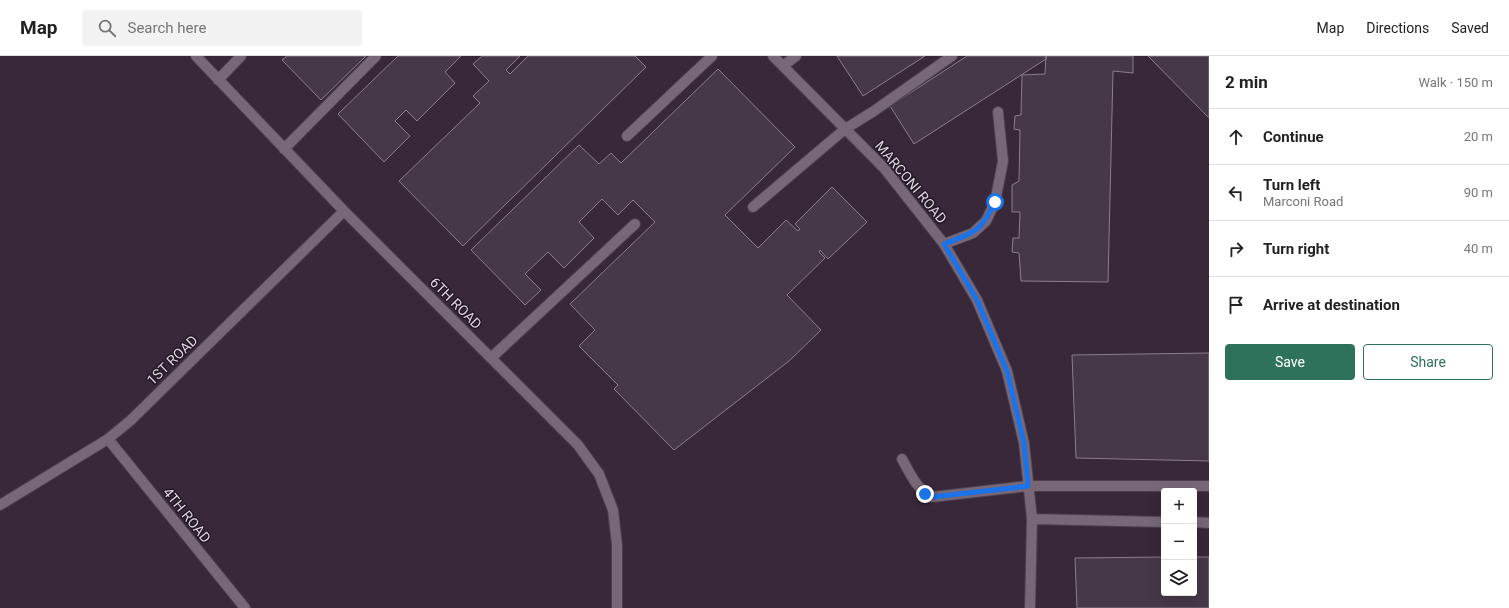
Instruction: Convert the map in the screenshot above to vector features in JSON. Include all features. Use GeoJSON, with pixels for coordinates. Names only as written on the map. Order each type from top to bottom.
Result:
{"type":"FeatureCollection","features":[{"type":"Feature","properties":{"kind":"street","name":"6TH ROAD"},"geometry":{"type":"LineString","coordinates":[[196,56],[344,211],[578,445],[599,474],[613,510],[617,545],[617,608]]}},
{"type":"Feature","properties":{"kind":"street"},"geometry":{"type":"LineString","coordinates":[[218,80],[241,56]]}},
{"type":"Feature","properties":{"kind":"street"},"geometry":{"type":"LineString","coordinates":[[284,149],[376,56]]}},
{"type":"Feature","properties":{"kind":"street"},"geometry":{"type":"LineString","coordinates":[[626,136],[712,56]]}},
{"type":"Feature","properties":{"kind":"street","name":"MARCONI ROAD"},"geometry":{"type":"LineString","coordinates":[[773,56],[884,168],[944,244],[977,300],[1007,371],[1024,443],[1032,520],[1030,608]]}},
{"type":"Feature","properties":{"kind":"street"},"geometry":{"type":"LineString","coordinates":[[783,66],[796,56]]}},
{"type":"Feature","properties":{"kind":"street"},"geometry":{"type":"LineString","coordinates":[[753,207],[845,129],[874,111],[952,56]]}},
{"type":"Feature","properties":{"kind":"street"},"geometry":{"type":"LineString","coordinates":[[944,244],[973,233],[986,221],[995,202],[1003,161],[998,112]]}},
{"type":"Feature","properties":{"kind":"street","name":"1ST ROAD"},"geometry":{"type":"LineString","coordinates":[[0,505],[108,439],[131,420],[344,211]]}},
{"type":"Feature","properties":{"kind":"street"},"geometry":{"type":"LineString","coordinates":[[491,358],[635,224]]}},
{"type":"Feature","properties":{"kind":"street","name":"4TH ROAD"},"geometry":{"type":"LineString","coordinates":[[108,439],[245,608]]}},
{"type":"Feature","properties":{"kind":"street"},"geometry":{"type":"LineString","coordinates":[[902,459],[918,486],[925,494],[932,497],[1028,486],[1209,486]]}},
{"type":"Feature","properties":{"kind":"street"},"geometry":{"type":"LineString","coordinates":[[1032,520],[1161,522]]}},
{"type":"Feature","properties":{"kind":"street"},"geometry":{"type":"LineString","coordinates":[[1197,522],[1209,523]]}},
{"type":"Feature","properties":{"kind":"shaded area"},"geometry":{"type":"Polygon","coordinates":[[[0,56],[1209,56],[1209,608],[0,608],[0,56]]]}},
{"type":"Feature","properties":{"kind":"building"},"geometry":{"type":"Polygon","coordinates":[[[287,56],[366,56],[321,100],[282,60],[287,56]]]}},
{"type":"Feature","properties":{"kind":"building"},"geometry":{"type":"Polygon","coordinates":[[[398,56],[461,56],[445,72],[455,83],[417,121],[406,110],[395,121],[410,136],[384,162],[338,114],[398,56]]]}},
{"type":"Feature","properties":{"kind":"building"},"geometry":{"type":"Polygon","coordinates":[[[482,56],[520,56],[506,70],[510,74],[528,56],[635,56],[646,67],[463,246],[399,181],[480,103],[473,96],[489,81],[473,64],[482,56]]]}},
{"type":"Feature","properties":{"kind":"building"},"geometry":{"type":"Polygon","coordinates":[[[837,56],[925,56],[863,96],[837,56]]]}},
{"type":"Feature","properties":{"kind":"building"},"geometry":{"type":"Polygon","coordinates":[[[967,56],[1046,56],[1046,59],[914,144],[890,106],[967,56]]]}},
{"type":"Feature","properties":{"kind":"building"},"geometry":{"type":"Polygon","coordinates":[[[1046,56],[1133,56],[1133,73],[1113,71],[1108,282],[1021,281],[1019,253],[1012,252],[1013,238],[1019,238],[1020,212],[1012,212],[1012,185],[1019,181],[1020,130],[1014,129],[1015,116],[1021,115],[1022,75],[1045,74],[1046,56]]]}},
{"type":"Feature","properties":{"kind":"building"},"geometry":{"type":"Polygon","coordinates":[[[1148,56],[1209,56],[1209,118],[1148,56]]]}},
{"type":"Feature","properties":{"kind":"building"},"geometry":{"type":"Polygon","coordinates":[[[718,69],[795,147],[725,215],[758,248],[786,220],[798,231],[800,229],[795,224],[832,187],[867,222],[828,259],[820,250],[819,252],[825,258],[787,295],[821,330],[789,361],[674,450],[614,389],[618,385],[579,346],[595,330],[570,304],[655,222],[633,200],[618,215],[602,199],[579,222],[594,238],[564,268],[548,252],[525,274],[541,290],[525,305],[471,250],[579,145],[599,164],[611,153],[621,163],[718,69]]]}},
{"type":"Feature","properties":{"kind":"building"},"geometry":{"type":"Polygon","coordinates":[[[1209,353],[1209,461],[1076,458],[1072,355],[1209,353]]]}},
{"type":"Feature","properties":{"kind":"building"},"geometry":{"type":"Polygon","coordinates":[[[1161,557],[1161,596],[1197,596],[1197,557],[1209,557],[1209,608],[1077,608],[1075,558],[1161,557]]]}},
{"type":"Feature","properties":{"kind":"route"},"geometry":{"type":"LineString","coordinates":[[925,494],[932,497],[969,494],[1028,486],[1024,443],[1007,371],[977,300],[944,244],[973,233],[986,221],[995,202]]}}]}
